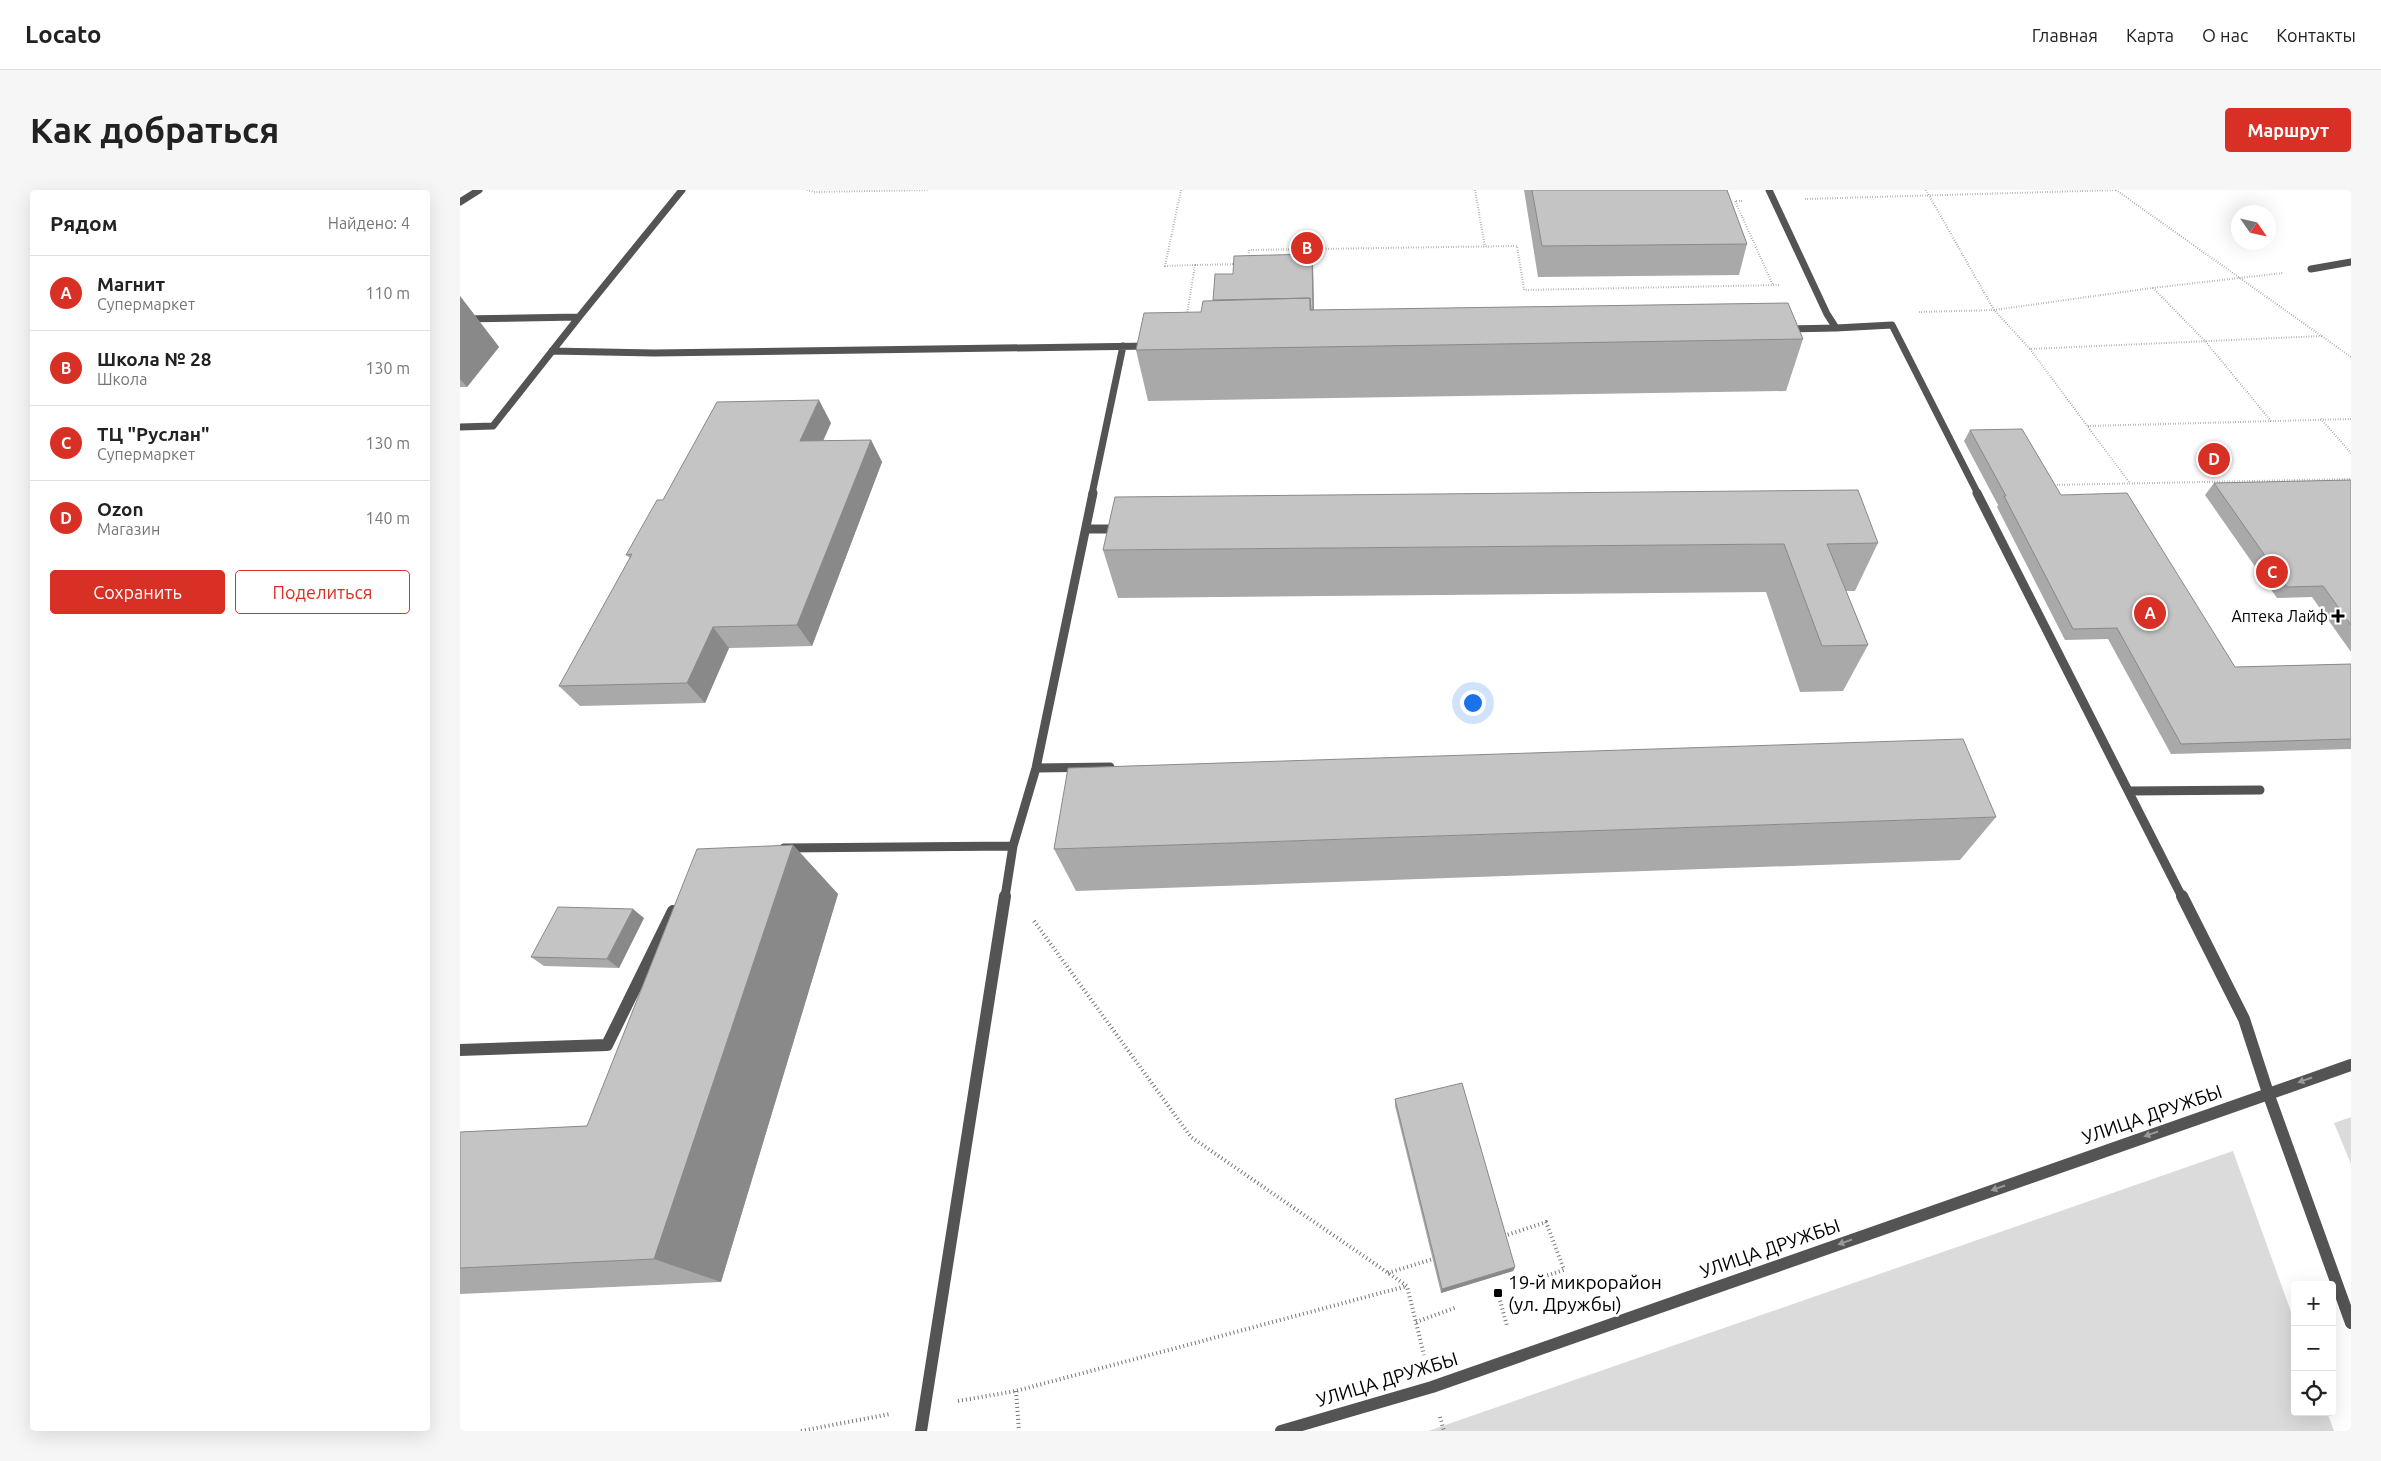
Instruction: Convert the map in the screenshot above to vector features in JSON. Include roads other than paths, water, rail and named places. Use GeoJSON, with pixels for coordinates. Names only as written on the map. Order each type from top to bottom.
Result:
{"type":"FeatureCollection","features":[{"type":"Feature","properties":{"kind":"street"},"geometry":{"type":"LineString","coordinates":[[460,202],[468,195],[479,190]]}},
{"type":"Feature","properties":{"kind":"street"},"geometry":{"type":"LineString","coordinates":[[460,427],[493,426],[682,190]]}},
{"type":"Feature","properties":{"kind":"street"},"geometry":{"type":"LineString","coordinates":[[1768,190],[1827,314],[1836,328]]}},
{"type":"Feature","properties":{"kind":"street"},"geometry":{"type":"LineString","coordinates":[[2311,269],[2351,262]]}},
{"type":"Feature","properties":{"kind":"street"},"geometry":{"type":"LineString","coordinates":[[460,319],[580,317]]}},
{"type":"Feature","properties":{"kind":"street"},"geometry":{"type":"LineString","coordinates":[[1776,330],[1892,325],[2244,1019],[2268,1093],[2351,1323]]}},
{"type":"Feature","properties":{"kind":"street"},"geometry":{"type":"LineString","coordinates":[[921,1431],[1006,883],[1013,846],[1036,768],[1087,529],[1123,346]]}},
{"type":"Feature","properties":{"kind":"street"},"geometry":{"type":"LineString","coordinates":[[552,351],[654,353],[1158,347]]}},
{"type":"Feature","properties":{"kind":"street"},"geometry":{"type":"LineString","coordinates":[[1087,529],[1127,528]]}},
{"type":"Feature","properties":{"kind":"street"},"geometry":{"type":"LineString","coordinates":[[1036,768],[1116,767]]}},
{"type":"Feature","properties":{"kind":"street"},"geometry":{"type":"LineString","coordinates":[[2129,791],[2260,790]]}},
{"type":"Feature","properties":{"kind":"street"},"geometry":{"type":"LineString","coordinates":[[774,848],[1013,846]]}},
{"type":"Feature","properties":{"kind":"street"},"geometry":{"type":"LineString","coordinates":[[460,1050],[607,1045],[677,902]]}},
{"type":"Feature","properties":{"kind":"street","name":"УЛИЦА ДРУЖБЫ"},"geometry":{"type":"LineString","coordinates":[[1281,1431],[1432,1387],[2351,1064]]}},
{"type":"Feature","properties":{"kind":"place","name":"Школа № 28"},"geometry":{"type":"Point","coordinates":[1307,248]}},
{"type":"Feature","properties":{"kind":"place","name":"Ozon"},"geometry":{"type":"Point","coordinates":[2214,459]}},
{"type":"Feature","properties":{"kind":"place","name":"ТЦ \"Руслан\""},"geometry":{"type":"Point","coordinates":[2272,572]}},
{"type":"Feature","properties":{"kind":"place","name":"Магнит"},"geometry":{"type":"Point","coordinates":[2150,613]}},
{"type":"Feature","properties":{"kind":"place","name":"Аптека Лайф"},"geometry":{"type":"Point","coordinates":[2338,616]}},
{"type":"Feature","properties":{"kind":"place","name":"19-й микрорайон (ул. Дружбы)"},"geometry":{"type":"Point","coordinates":[1498,1293]}}]}
